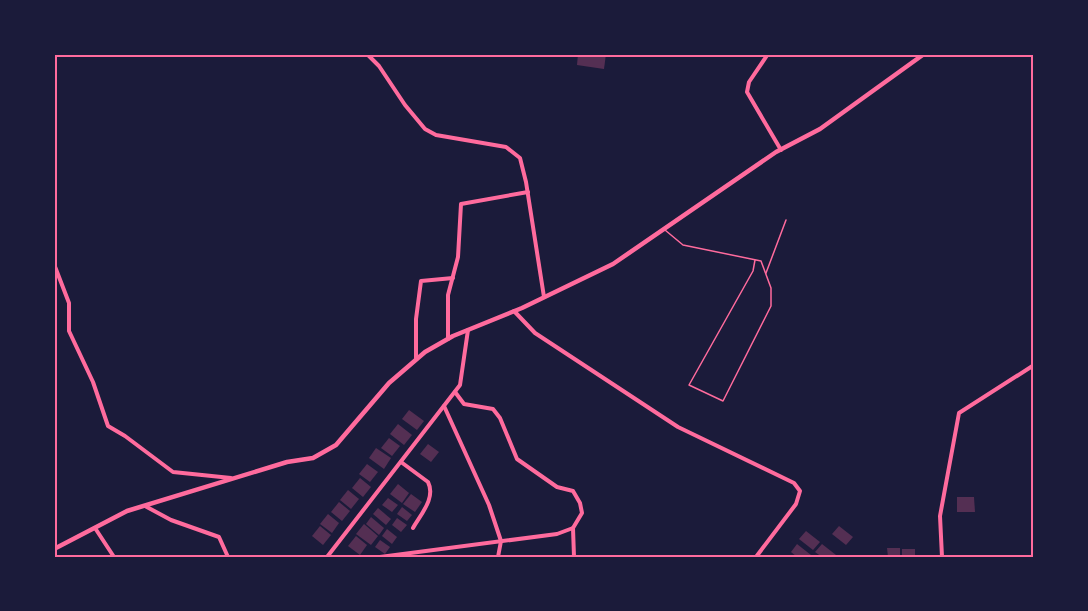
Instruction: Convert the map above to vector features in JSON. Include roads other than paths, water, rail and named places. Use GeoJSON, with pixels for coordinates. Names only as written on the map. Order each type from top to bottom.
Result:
{"type":"FeatureCollection","features":[{"type":"Feature","properties":{"kind":"street"},"geometry":{"type":"LineString","coordinates":[[367,54],[379,66],[405,105],[425,129],[436,135],[506,147],[520,158],[528,192],[544,297]]}},
{"type":"Feature","properties":{"kind":"street"},"geometry":{"type":"LineString","coordinates":[[768,54],[749,81],[747,92],[781,150]]}},
{"type":"Feature","properties":{"kind":"street"},"geometry":{"type":"LineString","coordinates":[[54,549],[127,511],[287,462],[314,458],[336,445],[389,383],[425,352],[448,339],[514,311],[613,264],[781,150],[820,129],[924,54]]}},
{"type":"Feature","properties":{"kind":"street"},"geometry":{"type":"LineString","coordinates":[[448,339],[448,295],[458,257],[461,204],[528,192]]}},
{"type":"Feature","properties":{"kind":"street"},"geometry":{"type":"LineString","coordinates":[[54,264],[69,303],[69,331],[93,382],[108,426],[173,472],[234,478]]}},
{"type":"Feature","properties":{"kind":"street"},"geometry":{"type":"LineString","coordinates":[[416,359],[416,319],[421,281],[453,278]]}},
{"type":"Feature","properties":{"kind":"street"},"geometry":{"type":"LineString","coordinates":[[514,311],[536,333],[678,427],[794,483],[800,491],[796,504],[756,557]]}},
{"type":"Feature","properties":{"kind":"street"},"geometry":{"type":"LineString","coordinates":[[327,557],[460,385],[468,330]]}},
{"type":"Feature","properties":{"kind":"street"},"geometry":{"type":"LineString","coordinates":[[942,557],[940,516],[958,413],[1034,365]]}},
{"type":"Feature","properties":{"kind":"street"},"geometry":{"type":"LineString","coordinates":[[455,392],[464,404],[493,409],[500,418],[517,459],[557,486],[573,491],[580,503],[582,513],[573,528],[574,557]]}},
{"type":"Feature","properties":{"kind":"street"},"geometry":{"type":"LineString","coordinates":[[444,406],[489,505],[501,541],[498,557]]}},
{"type":"Feature","properties":{"kind":"street"},"geometry":{"type":"LineString","coordinates":[[401,462],[431,486],[430,499],[413,528]]}},
{"type":"Feature","properties":{"kind":"street"},"geometry":{"type":"LineString","coordinates":[[144,506],[171,520],[219,537],[228,557]]}},
{"type":"Feature","properties":{"kind":"street"},"geometry":{"type":"LineString","coordinates":[[95,528],[114,557]]}},
{"type":"Feature","properties":{"kind":"street"},"geometry":{"type":"LineString","coordinates":[[380,557],[557,534],[573,528]]}},
{"type":"Feature","properties":{"kind":"lane"},"geometry":{"type":"LineString","coordinates":[[765,274],[786,220]]}},
{"type":"Feature","properties":{"kind":"lane"},"geometry":{"type":"LineString","coordinates":[[665,229],[683,245],[761,261],[771,288],[771,306],[723,401],[689,385],[753,271],[755,260]]}}]}
